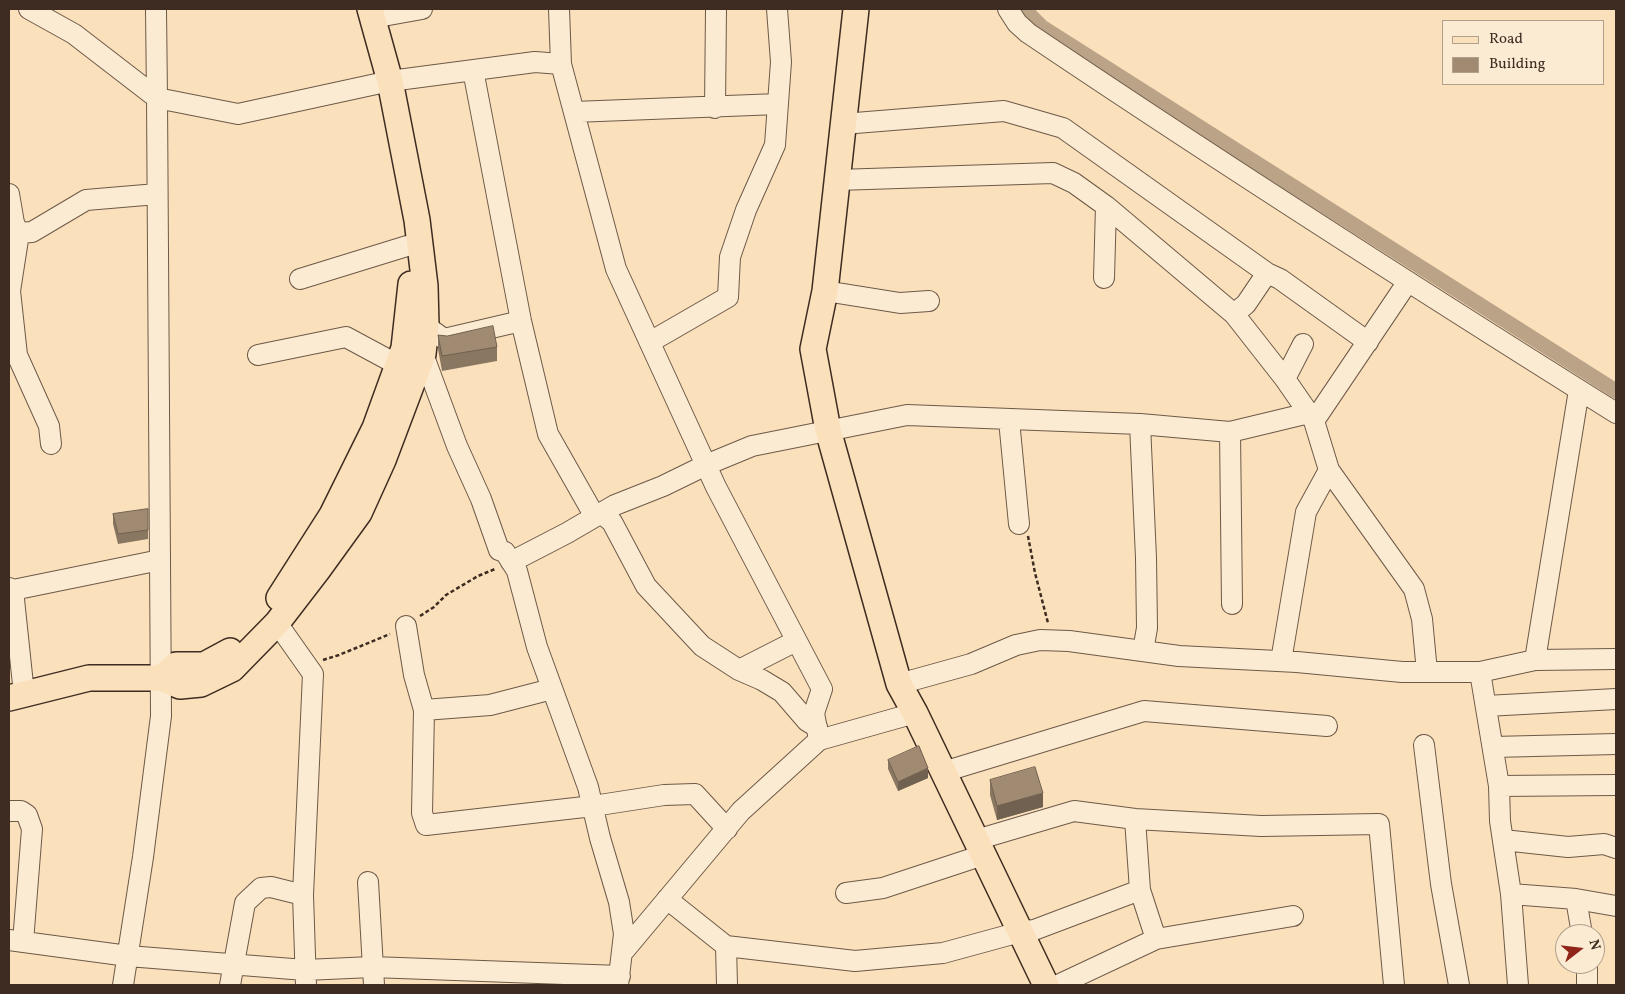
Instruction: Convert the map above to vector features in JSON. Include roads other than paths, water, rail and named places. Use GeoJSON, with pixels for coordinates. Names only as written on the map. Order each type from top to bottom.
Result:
{"type":"FeatureCollection","features":[{"type":"Feature","properties":{"kind":"main road"},"geometry":{"type":"LineString","coordinates":[[856,9],[824,291],[813,349],[828,430],[899,684],[915,713],[1046,985]]}},
{"type":"Feature","properties":{"kind":"main road"},"geometry":{"type":"LineString","coordinates":[[16,696],[89,678],[161,678],[180,686],[201,684],[232,669],[278,623],[359,513],[383,460],[423,354],[426,326],[425,286],[417,220],[365,12]]}},
{"type":"Feature","properties":{"kind":"main road"},"geometry":{"type":"LineString","coordinates":[[161,678],[176,665],[204,665],[231,651],[274,605],[332,515],[375,428],[404,348],[411,279],[384,82]]}},
{"type":"Feature","properties":{"kind":"street"},"geometry":{"type":"LineString","coordinates":[[29,9],[74,34],[157,98],[238,114],[384,82],[535,62],[561,64]]}},
{"type":"Feature","properties":{"kind":"street"},"geometry":{"type":"LineString","coordinates":[[123,985],[161,716],[156,9]]}},
{"type":"Feature","properties":{"kind":"street"},"geometry":{"type":"LineString","coordinates":[[365,12],[422,9]]}},
{"type":"Feature","properties":{"kind":"street"},"geometry":{"type":"LineString","coordinates":[[559,9],[561,64],[616,269],[706,465],[822,688],[814,713],[818,734]]}},
{"type":"Feature","properties":{"kind":"street"},"geometry":{"type":"LineString","coordinates":[[715,108],[716,9]]}},
{"type":"Feature","properties":{"kind":"street"},"geometry":{"type":"LineString","coordinates":[[650,342],[728,297],[730,257],[746,210],[775,145],[781,62],[776,9]]}},
{"type":"Feature","properties":{"kind":"street"},"geometry":{"type":"LineString","coordinates":[[1008,9],[1017,23],[1028,33],[1144,111],[1407,283],[1616,413]]}},
{"type":"Feature","properties":{"kind":"street"},"geometry":{"type":"LineString","coordinates":[[473,70],[521,321],[548,434],[594,516],[752,446],[907,415],[1140,424],[1230,432],[1311,417],[1368,342],[1407,283]]}},
{"type":"Feature","properties":{"kind":"street"},"geometry":{"type":"LineString","coordinates":[[574,112],[715,108],[778,104]]}},
{"type":"Feature","properties":{"kind":"street"},"geometry":{"type":"LineString","coordinates":[[843,124],[1004,111],[1063,128],[1267,274],[1280,279],[1368,342]]}},
{"type":"Feature","properties":{"kind":"street"},"geometry":{"type":"LineString","coordinates":[[837,180],[1053,173],[1074,183],[1106,206],[1234,314],[1286,379],[1311,417],[1329,470],[1414,588],[1422,619],[1427,672]]}},
{"type":"Feature","properties":{"kind":"street"},"geometry":{"type":"LineString","coordinates":[[9,194],[14,223],[19,233],[10,291],[17,355],[49,426],[51,444]]}},
{"type":"Feature","properties":{"kind":"street"},"geometry":{"type":"LineString","coordinates":[[19,233],[32,232],[86,200],[157,194]]}},
{"type":"Feature","properties":{"kind":"street"},"geometry":{"type":"LineString","coordinates":[[1104,278],[1106,206]]}},
{"type":"Feature","properties":{"kind":"street"},"geometry":{"type":"LineString","coordinates":[[300,279],[407,246]]}},
{"type":"Feature","properties":{"kind":"street"},"geometry":{"type":"LineString","coordinates":[[1234,314],[1246,304],[1267,274]]}},
{"type":"Feature","properties":{"kind":"street"},"geometry":{"type":"LineString","coordinates":[[824,291],[900,303],[928,301]]}},
{"type":"Feature","properties":{"kind":"street"},"geometry":{"type":"LineString","coordinates":[[426,326],[444,339],[521,321]]}},
{"type":"Feature","properties":{"kind":"street"},"geometry":{"type":"LineString","coordinates":[[258,355],[346,337],[398,365]]}},
{"type":"Feature","properties":{"kind":"street"},"geometry":{"type":"LineString","coordinates":[[1286,379],[1303,344]]}},
{"type":"Feature","properties":{"kind":"street"},"geometry":{"type":"LineString","coordinates":[[9,811],[21,811],[27,815],[32,829],[16,941],[128,956],[234,965],[305,978],[373,976],[619,981],[624,934],[619,902],[588,787],[537,647],[516,571],[505,552],[499,550],[493,536],[481,499],[458,446],[423,354]]}},
{"type":"Feature","properties":{"kind":"street"},"geometry":{"type":"LineString","coordinates":[[1535,660],[1580,390]]}},
{"type":"Feature","properties":{"kind":"street"},"geometry":{"type":"LineString","coordinates":[[1008,420],[1023,527]]}},
{"type":"Feature","properties":{"kind":"street"},"geometry":{"type":"LineString","coordinates":[[1140,424],[1147,628],[1143,651]]}},
{"type":"Feature","properties":{"kind":"street"},"geometry":{"type":"LineString","coordinates":[[1230,432],[1232,604]]}},
{"type":"Feature","properties":{"kind":"street"},"geometry":{"type":"LineString","coordinates":[[1281,661],[1306,512],[1329,470]]}},
{"type":"Feature","properties":{"kind":"street"},"geometry":{"type":"LineString","coordinates":[[511,562],[601,513]]}},
{"type":"Feature","properties":{"kind":"street"},"geometry":{"type":"LineString","coordinates":[[601,513],[612,522],[646,586],[702,646],[739,670],[762,680],[782,692],[818,734]]}},
{"type":"Feature","properties":{"kind":"street"},"geometry":{"type":"LineString","coordinates":[[16,696],[11,589],[160,560]]}},
{"type":"Feature","properties":{"kind":"street"},"geometry":{"type":"LineString","coordinates":[[278,623],[313,674],[303,895],[305,978]]}},
{"type":"Feature","properties":{"kind":"street"},"geometry":{"type":"LineString","coordinates":[[406,626],[414,675],[424,710],[422,814],[426,825],[593,806],[664,794],[695,794],[727,829]]}},
{"type":"Feature","properties":{"kind":"street"},"geometry":{"type":"LineString","coordinates":[[899,684],[971,664],[1016,645],[1040,640],[1070,641],[1179,656],[1281,661],[1402,672],[1480,672],[1535,660],[1616,659]]}},
{"type":"Feature","properties":{"kind":"street"},"geometry":{"type":"LineString","coordinates":[[739,670],[796,641]]}},
{"type":"Feature","properties":{"kind":"street"},"geometry":{"type":"LineString","coordinates":[[1480,672],[1499,786],[1503,840],[1511,894],[1518,985]]}},
{"type":"Feature","properties":{"kind":"street"},"geometry":{"type":"LineString","coordinates":[[424,710],[490,705],[552,689]]}},
{"type":"Feature","properties":{"kind":"street"},"geometry":{"type":"LineString","coordinates":[[1486,706],[1616,699]]}},
{"type":"Feature","properties":{"kind":"street"},"geometry":{"type":"LineString","coordinates":[[943,772],[1144,711],[1327,726]]}},
{"type":"Feature","properties":{"kind":"street"},"geometry":{"type":"LineString","coordinates":[[623,952],[742,811],[818,734],[915,713]]}},
{"type":"Feature","properties":{"kind":"street"},"geometry":{"type":"LineString","coordinates":[[1493,747],[1616,744]]}},
{"type":"Feature","properties":{"kind":"street"},"geometry":{"type":"LineString","coordinates":[[1424,745],[1442,884],[1458,985]]}},
{"type":"Feature","properties":{"kind":"street"},"geometry":{"type":"LineString","coordinates":[[1499,786],[1616,785]]}},
{"type":"Feature","properties":{"kind":"street"},"geometry":{"type":"LineString","coordinates":[[846,893],[883,888],[1074,811],[1135,820],[1261,826],[1379,824],[1394,985]]}},
{"type":"Feature","properties":{"kind":"street"},"geometry":{"type":"LineString","coordinates":[[1135,820],[1140,890],[1156,939]]}},
{"type":"Feature","properties":{"kind":"street"},"geometry":{"type":"LineString","coordinates":[[1503,840],[1568,847],[1604,844],[1616,848]]}},
{"type":"Feature","properties":{"kind":"street"},"geometry":{"type":"LineString","coordinates":[[368,882],[373,976]]}},
{"type":"Feature","properties":{"kind":"street"},"geometry":{"type":"LineString","coordinates":[[230,985],[245,903],[261,888],[271,886],[303,895]]}},
{"type":"Feature","properties":{"kind":"street"},"geometry":{"type":"LineString","coordinates":[[667,899],[726,946],[855,961],[943,952],[1034,930],[1140,890]]}},
{"type":"Feature","properties":{"kind":"street"},"geometry":{"type":"LineString","coordinates":[[1511,894],[1576,899],[1616,906]]}},
{"type":"Feature","properties":{"kind":"street"},"geometry":{"type":"LineString","coordinates":[[1576,899],[1580,924]]}},
{"type":"Feature","properties":{"kind":"street"},"geometry":{"type":"LineString","coordinates":[[1058,985],[1156,939],[1293,916]]}},
{"type":"Feature","properties":{"kind":"street"},"geometry":{"type":"LineString","coordinates":[[726,946],[727,985]]}},
{"type":"Feature","properties":{"kind":"waterway"},"geometry":{"type":"LineString","coordinates":[[1024,9],[1042,27],[1616,391]]}}]}
